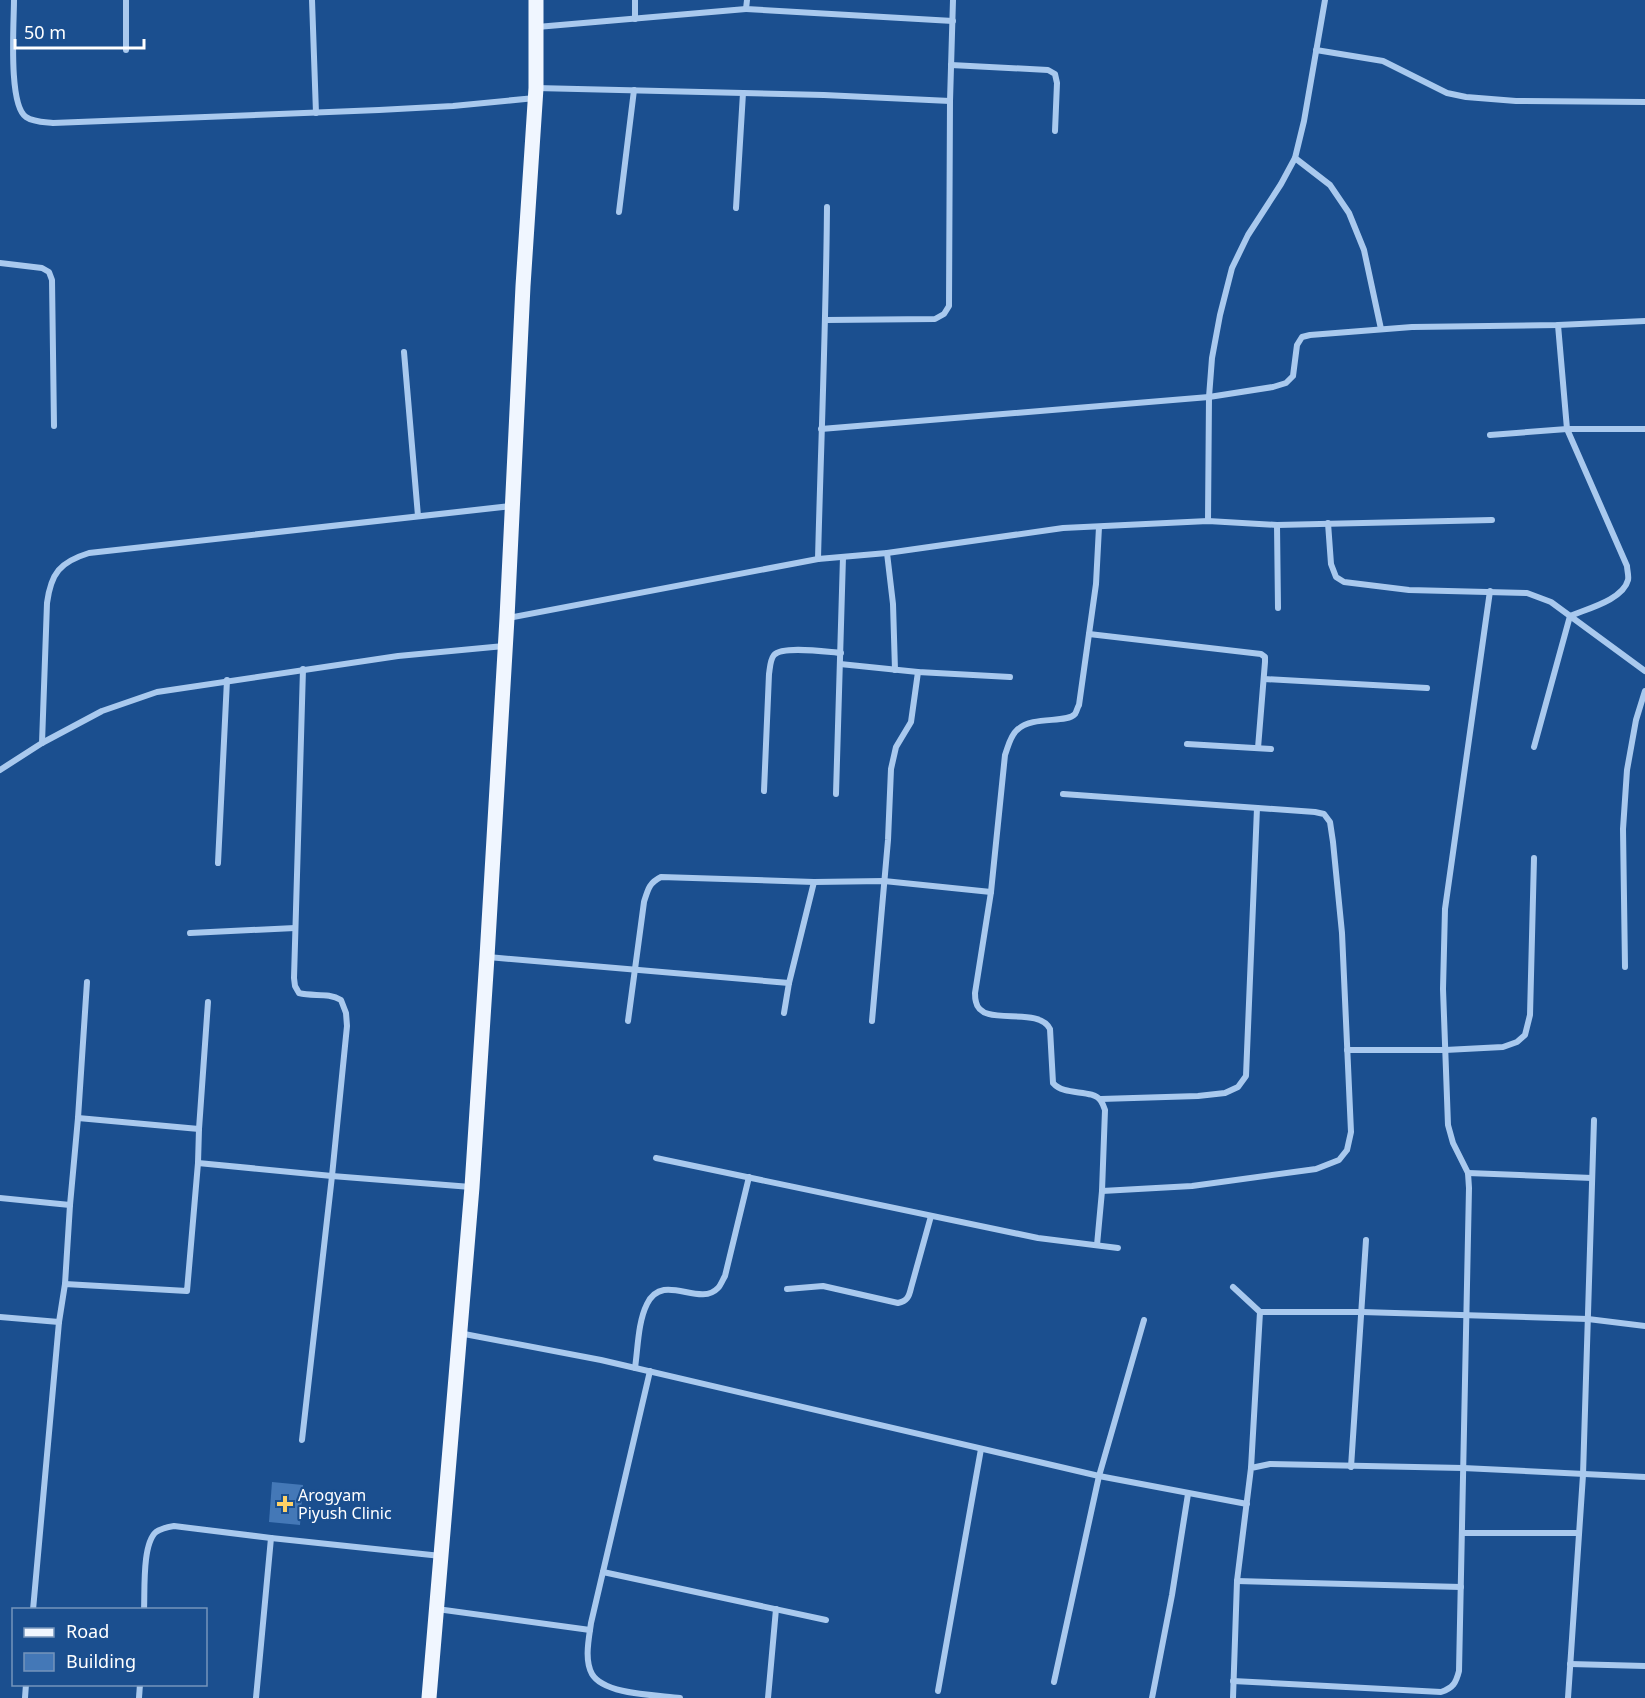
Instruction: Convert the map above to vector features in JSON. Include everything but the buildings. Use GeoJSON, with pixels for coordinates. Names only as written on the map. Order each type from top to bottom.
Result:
{"type":"FeatureCollection","features":[{"type":"Feature","properties":{"kind":"main road"},"geometry":{"type":"LineString","coordinates":[[429,1698],[472,1187],[487,957],[507,618],[523,286],[536,93],[536,0]]}},
{"type":"Feature","properties":{"kind":"street"},"geometry":{"type":"LineString","coordinates":[[14,0],[14,84],[20,111],[26,118],[53,123],[453,106],[536,93],[634,90],[950,101]]}},
{"type":"Feature","properties":{"kind":"street"},"geometry":{"type":"LineString","coordinates":[[126,0],[126,51]]}},
{"type":"Feature","properties":{"kind":"street"},"geometry":{"type":"LineString","coordinates":[[312,0],[316,112]]}},
{"type":"Feature","properties":{"kind":"street"},"geometry":{"type":"LineString","coordinates":[[635,0],[635,19]]}},
{"type":"Feature","properties":{"kind":"street"},"geometry":{"type":"LineString","coordinates":[[746,9],[747,0]]}},
{"type":"Feature","properties":{"kind":"street"},"geometry":{"type":"LineString","coordinates":[[826,320],[935,319],[944,314],[949,306],[953,0]]}},
{"type":"Feature","properties":{"kind":"street"},"geometry":{"type":"LineString","coordinates":[[1208,521],[1209,397],[1212,358],[1220,315],[1232,268],[1248,235],[1295,158],[1304,121],[1325,0]]}},
{"type":"Feature","properties":{"kind":"street"},"geometry":{"type":"LineString","coordinates":[[536,27],[746,9],[953,21]]}},
{"type":"Feature","properties":{"kind":"street"},"geometry":{"type":"LineString","coordinates":[[1316,50],[1383,61],[1447,93],[1466,97],[1645,102]]}},
{"type":"Feature","properties":{"kind":"street"},"geometry":{"type":"LineString","coordinates":[[951,65],[1048,70],[1054,74],[1057,83],[1055,131]]}},
{"type":"Feature","properties":{"kind":"street"},"geometry":{"type":"LineString","coordinates":[[619,212],[634,90]]}},
{"type":"Feature","properties":{"kind":"street"},"geometry":{"type":"LineString","coordinates":[[736,208],[743,93]]}},
{"type":"Feature","properties":{"kind":"street"},"geometry":{"type":"LineString","coordinates":[[1295,158],[1330,184],[1348,213],[1364,250],[1381,329]]}},
{"type":"Feature","properties":{"kind":"street"},"geometry":{"type":"LineString","coordinates":[[818,559],[826,320],[827,207]]}},
{"type":"Feature","properties":{"kind":"street"},"geometry":{"type":"LineString","coordinates":[[0,263],[42,268],[49,272],[52,280],[54,426]]}},
{"type":"Feature","properties":{"kind":"street"},"geometry":{"type":"LineString","coordinates":[[821,429],[1209,397],[1273,387],[1286,383],[1293,376],[1297,345],[1302,337],[1310,335],[1381,329],[1645,321]]}},
{"type":"Feature","properties":{"kind":"street"},"geometry":{"type":"LineString","coordinates":[[1558,325],[1567,429],[1627,566],[1628,579],[1623,590],[1607,601],[1570,616]]}},
{"type":"Feature","properties":{"kind":"street"},"geometry":{"type":"LineString","coordinates":[[404,352],[418,516]]}},
{"type":"Feature","properties":{"kind":"street"},"geometry":{"type":"LineString","coordinates":[[1490,435],[1567,429],[1645,429]]}},
{"type":"Feature","properties":{"kind":"street"},"geometry":{"type":"LineString","coordinates":[[42,743],[47,603],[50,585],[59,568],[72,558],[88,553],[512,506]]}},
{"type":"Feature","properties":{"kind":"street"},"geometry":{"type":"LineString","coordinates":[[507,618],[818,559],[887,553],[1063,528],[1208,521],[1277,525],[1492,520]]}},
{"type":"Feature","properties":{"kind":"street"},"geometry":{"type":"LineString","coordinates":[[1328,523],[1331,564],[1336,577],[1344,582],[1409,590],[1527,593],[1551,602],[1645,670]]}},
{"type":"Feature","properties":{"kind":"street"},"geometry":{"type":"LineString","coordinates":[[1277,525],[1278,608]]}},
{"type":"Feature","properties":{"kind":"street"},"geometry":{"type":"LineString","coordinates":[[1099,527],[1096,584],[1079,705],[1075,714],[1067,719],[1028,723],[1016,730],[1010,741],[1004,766],[991,892],[975,993],[976,1004],[987,1014],[1038,1018],[1047,1022],[1050,1029],[1053,1083],[1057,1087],[1094,1095],[1101,1099],[1198,1096],[1225,1093],[1238,1087],[1246,1076],[1257,808]]}},
{"type":"Feature","properties":{"kind":"street"},"geometry":{"type":"LineString","coordinates":[[887,553],[895,670]]}},
{"type":"Feature","properties":{"kind":"street"},"geometry":{"type":"LineString","coordinates":[[836,794],[843,557]]}},
{"type":"Feature","properties":{"kind":"street"},"geometry":{"type":"LineString","coordinates":[[1233,1681],[1441,1692],[1451,1689],[1457,1681],[1469,1188],[1468,1173],[1453,1143],[1448,1125],[1443,988],[1445,909],[1490,591]]}},
{"type":"Feature","properties":{"kind":"street"},"geometry":{"type":"LineString","coordinates":[[1534,747],[1570,616]]}},
{"type":"Feature","properties":{"kind":"street"},"geometry":{"type":"LineString","coordinates":[[1089,634],[1261,654],[1265,657],[1258,748]]}},
{"type":"Feature","properties":{"kind":"street"},"geometry":{"type":"LineString","coordinates":[[0,770],[42,743],[102,711],[157,692],[398,656],[505,646]]}},
{"type":"Feature","properties":{"kind":"street"},"geometry":{"type":"LineString","coordinates":[[764,791],[771,661],[775,655],[789,650],[841,653]]}},
{"type":"Feature","properties":{"kind":"street"},"geometry":{"type":"LineString","coordinates":[[840,664],[918,672],[1010,677]]}},
{"type":"Feature","properties":{"kind":"street"},"geometry":{"type":"LineString","coordinates":[[302,1440],[347,1037],[346,1013],[341,1000],[326,995],[299,993],[294,978],[303,669]]}},
{"type":"Feature","properties":{"kind":"street"},"geometry":{"type":"LineString","coordinates":[[872,1021],[888,840],[891,769],[896,747],[911,722],[918,672]]}},
{"type":"Feature","properties":{"kind":"street"},"geometry":{"type":"LineString","coordinates":[[1264,679],[1427,688]]}},
{"type":"Feature","properties":{"kind":"street"},"geometry":{"type":"LineString","coordinates":[[218,863],[227,680]]}},
{"type":"Feature","properties":{"kind":"street"},"geometry":{"type":"LineString","coordinates":[[1625,966],[1623,829],[1627,770],[1636,720],[1645,691]]}},
{"type":"Feature","properties":{"kind":"street"},"geometry":{"type":"LineString","coordinates":[[1187,744],[1271,749]]}},
{"type":"Feature","properties":{"kind":"street"},"geometry":{"type":"LineString","coordinates":[[1063,794],[1324,814],[1330,822],[1342,933],[1351,1132],[1347,1150],[1339,1160],[1316,1169],[1192,1186],[1102,1191]]}},
{"type":"Feature","properties":{"kind":"street"},"geometry":{"type":"LineString","coordinates":[[1347,1050],[1445,1050],[1503,1047],[1517,1042],[1525,1035],[1530,1015],[1534,858]]}},
{"type":"Feature","properties":{"kind":"street"},"geometry":{"type":"LineString","coordinates":[[628,1021],[644,902],[648,888],[653,881],[661,877],[814,882],[884,881],[991,892]]}},
{"type":"Feature","properties":{"kind":"street"},"geometry":{"type":"LineString","coordinates":[[784,1013],[789,983],[814,882]]}},
{"type":"Feature","properties":{"kind":"street"},"geometry":{"type":"LineString","coordinates":[[190,933],[295,928]]}},
{"type":"Feature","properties":{"kind":"street"},"geometry":{"type":"LineString","coordinates":[[487,957],[789,983]]}},
{"type":"Feature","properties":{"kind":"street"},"geometry":{"type":"LineString","coordinates":[[33,1608],[59,1322],[65,1284],[87,982]]}},
{"type":"Feature","properties":{"kind":"street"},"geometry":{"type":"LineString","coordinates":[[65,1284],[187,1291],[208,1002]]}},
{"type":"Feature","properties":{"kind":"street"},"geometry":{"type":"LineString","coordinates":[[1097,1245],[1105,1110],[1101,1099]]}},
{"type":"Feature","properties":{"kind":"street"},"geometry":{"type":"LineString","coordinates":[[78,1118],[199,1129]]}},
{"type":"Feature","properties":{"kind":"street"},"geometry":{"type":"LineString","coordinates":[[1568,1698],[1583,1475],[1594,1120]]}},
{"type":"Feature","properties":{"kind":"street"},"geometry":{"type":"LineString","coordinates":[[656,1158],[1038,1238],[1118,1248]]}},
{"type":"Feature","properties":{"kind":"street"},"geometry":{"type":"LineString","coordinates":[[198,1163],[472,1187]]}},
{"type":"Feature","properties":{"kind":"street"},"geometry":{"type":"LineString","coordinates":[[1468,1173],[1592,1178]]}},
{"type":"Feature","properties":{"kind":"street"},"geometry":{"type":"LineString","coordinates":[[635,1368],[643,1315],[648,1302],[655,1293],[665,1289],[705,1295],[718,1289],[725,1276],[749,1178]]}},
{"type":"Feature","properties":{"kind":"street"},"geometry":{"type":"LineString","coordinates":[[0,1198],[70,1205]]}},
{"type":"Feature","properties":{"kind":"street"},"geometry":{"type":"LineString","coordinates":[[787,1289],[823,1286],[898,1303],[905,1301],[909,1297],[931,1216]]}},
{"type":"Feature","properties":{"kind":"street"},"geometry":{"type":"LineString","coordinates":[[1351,1467],[1366,1240]]}},
{"type":"Feature","properties":{"kind":"street"},"geometry":{"type":"LineString","coordinates":[[1233,1287],[1260,1312],[1362,1312],[1588,1319],[1645,1326]]}},
{"type":"Feature","properties":{"kind":"street"},"geometry":{"type":"LineString","coordinates":[[1233,1698],[1237,1581],[1251,1468],[1260,1312]]}},
{"type":"Feature","properties":{"kind":"street"},"geometry":{"type":"LineString","coordinates":[[0,1317],[59,1322]]}},
{"type":"Feature","properties":{"kind":"street"},"geometry":{"type":"LineString","coordinates":[[1054,1682],[1099,1476],[1144,1320]]}},
{"type":"Feature","properties":{"kind":"street"},"geometry":{"type":"LineString","coordinates":[[459,1333],[650,1371],[1099,1476],[1247,1504]]}},
{"type":"Feature","properties":{"kind":"street"},"geometry":{"type":"LineString","coordinates":[[650,1371],[590,1630],[588,1660],[592,1674],[602,1684],[617,1690],[680,1698]]}},
{"type":"Feature","properties":{"kind":"street"},"geometry":{"type":"LineString","coordinates":[[938,1691],[981,1449]]}},
{"type":"Feature","properties":{"kind":"street"},"geometry":{"type":"LineString","coordinates":[[1251,1468],[1270,1464],[1463,1468],[1645,1477]]}},
{"type":"Feature","properties":{"kind":"street"},"geometry":{"type":"LineString","coordinates":[[1152,1698],[1188,1494]]}},
{"type":"Feature","properties":{"kind":"street"},"geometry":{"type":"LineString","coordinates":[[144,1608],[146,1558],[149,1542],[156,1532],[165,1527],[174,1526],[441,1556]]}},
{"type":"Feature","properties":{"kind":"street"},"geometry":{"type":"LineString","coordinates":[[1462,1533],[1579,1533]]}},
{"type":"Feature","properties":{"kind":"street"},"geometry":{"type":"LineString","coordinates":[[255,1698],[271,1538]]}},
{"type":"Feature","properties":{"kind":"street"},"geometry":{"type":"LineString","coordinates":[[603,1572],[826,1620]]}},
{"type":"Feature","properties":{"kind":"street"},"geometry":{"type":"LineString","coordinates":[[1237,1581],[1461,1587]]}},
{"type":"Feature","properties":{"kind":"street"},"geometry":{"type":"LineString","coordinates":[[437,1609],[590,1630]]}},
{"type":"Feature","properties":{"kind":"street"},"geometry":{"type":"LineString","coordinates":[[768,1698],[776,1609]]}},
{"type":"Feature","properties":{"kind":"street"},"geometry":{"type":"LineString","coordinates":[[1570,1664],[1645,1666]]}},
{"type":"Feature","properties":{"kind":"place","name":"Arogyam Piyush Clinic"},"geometry":{"type":"Point","coordinates":[285,1504]}}]}
